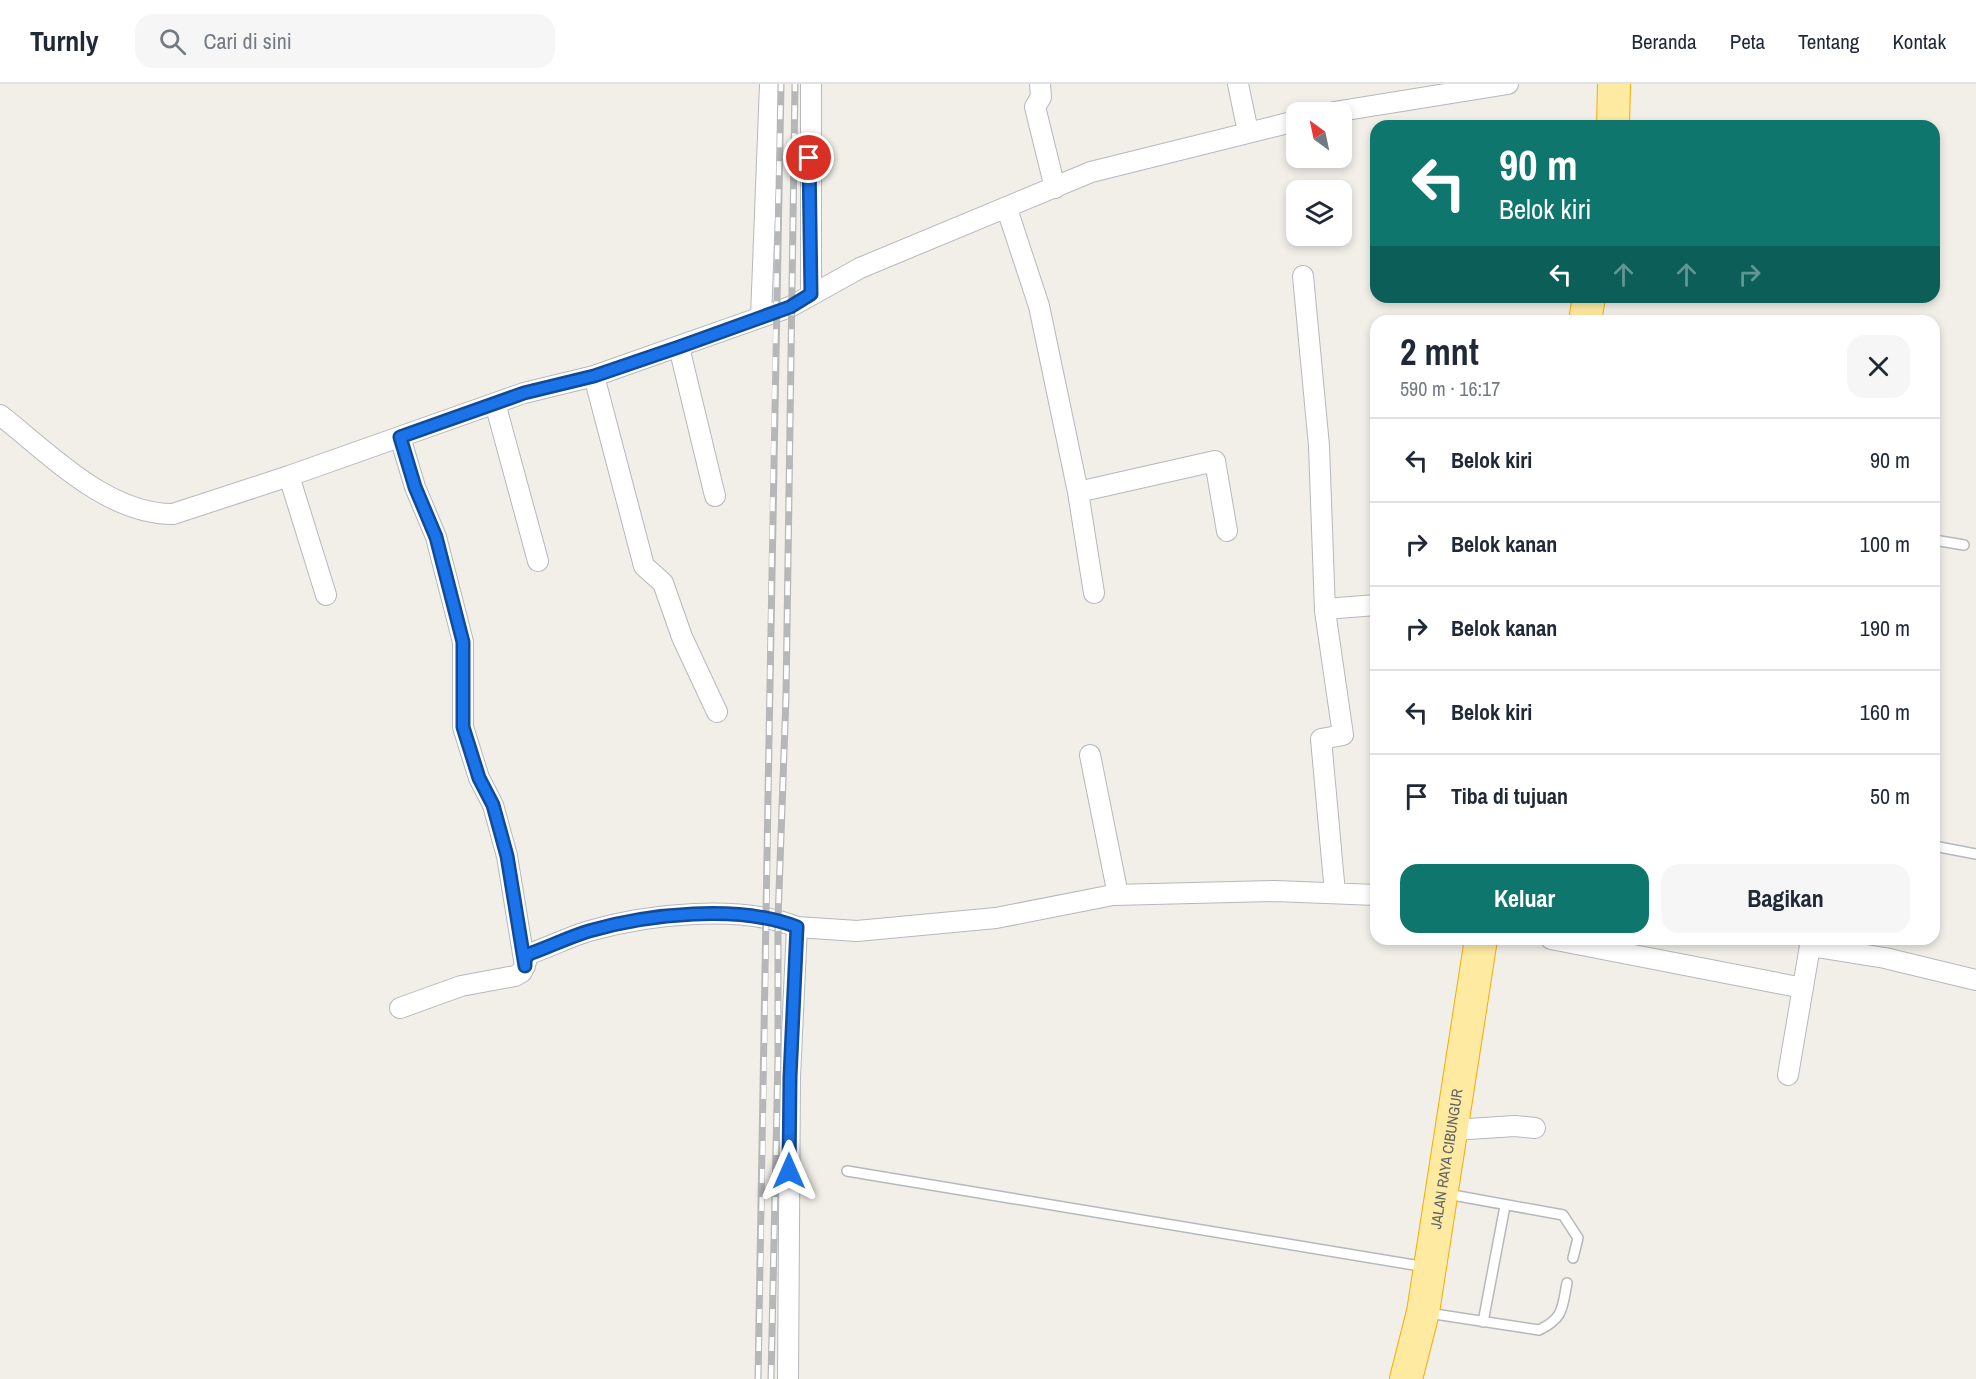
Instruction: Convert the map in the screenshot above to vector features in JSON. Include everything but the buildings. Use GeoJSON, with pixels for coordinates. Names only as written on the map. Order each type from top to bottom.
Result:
{"type":"FeatureCollection","features":[{"type":"Feature","properties":{"kind":"highway"},"geometry":{"type":"LineString","coordinates":[[1613,120],[1614,84]]}},
{"type":"Feature","properties":{"kind":"highway","name":"JALAN RAYA CIBUNGUR"},"geometry":{"type":"LineString","coordinates":[[1406,1379],[1423,1312],[1480,945]]}},
{"type":"Feature","properties":{"kind":"street"},"geometry":{"type":"LineString","coordinates":[[762,317],[770,84]]}},
{"type":"Feature","properties":{"kind":"street"},"geometry":{"type":"LineString","coordinates":[[811,84],[811,294]]}},
{"type":"Feature","properties":{"kind":"street"},"geometry":{"type":"LineString","coordinates":[[1040,84],[1041,97],[1035,107],[1056,188]]}},
{"type":"Feature","properties":{"kind":"street"},"geometry":{"type":"LineString","coordinates":[[1238,84],[1248,132]]}},
{"type":"Feature","properties":{"kind":"street"},"geometry":{"type":"LineString","coordinates":[[1352,109],[1508,84]]}},
{"type":"Feature","properties":{"kind":"street"},"geometry":{"type":"LineString","coordinates":[[0,415],[92,486],[137,509],[155,514],[184,511],[524,393],[594,376],[790,307],[860,268],[1091,172],[1286,123]]}},
{"type":"Feature","properties":{"kind":"street"},"geometry":{"type":"LineString","coordinates":[[1007,208],[1039,306],[1078,492],[1094,592]]}},
{"type":"Feature","properties":{"kind":"street"},"geometry":{"type":"LineString","coordinates":[[1303,276],[1319,446],[1325,609],[1343,735],[1321,739],[1335,893]]}},
{"type":"Feature","properties":{"kind":"street"},"geometry":{"type":"LineString","coordinates":[[679,347],[715,496]]}},
{"type":"Feature","properties":{"kind":"street"},"geometry":{"type":"LineString","coordinates":[[594,376],[644,566],[663,584],[682,637],[717,712]]}},
{"type":"Feature","properties":{"kind":"street"},"geometry":{"type":"LineString","coordinates":[[495,403],[538,561]]}},
{"type":"Feature","properties":{"kind":"street"},"geometry":{"type":"LineString","coordinates":[[400,437],[415,487],[436,537],[463,642],[463,727],[479,778],[493,805],[507,856],[525,966]]}},
{"type":"Feature","properties":{"kind":"street"},"geometry":{"type":"LineString","coordinates":[[1078,492],[1215,461],[1227,531]]}},
{"type":"Feature","properties":{"kind":"street"},"geometry":{"type":"LineString","coordinates":[[289,476],[326,595]]}},
{"type":"Feature","properties":{"kind":"street"},"geometry":{"type":"LineString","coordinates":[[1325,609],[1370,605]]}},
{"type":"Feature","properties":{"kind":"street"},"geometry":{"type":"LineString","coordinates":[[1090,755],[1118,895]]}},
{"type":"Feature","properties":{"kind":"street"},"geometry":{"type":"LineString","coordinates":[[400,1008],[461,986],[516,976],[525,966],[525,959],[529,954],[589,931],[676,915],[764,916],[797,927],[857,931],[996,918],[1118,895],[1275,891],[1370,895]]}},
{"type":"Feature","properties":{"kind":"street"},"geometry":{"type":"LineString","coordinates":[[788,1379],[790,1077],[797,927]]}},
{"type":"Feature","properties":{"kind":"street"},"geometry":{"type":"LineString","coordinates":[[1582,945],[1803,988]]}},
{"type":"Feature","properties":{"kind":"street"},"geometry":{"type":"LineString","coordinates":[[1788,1075],[1810,946],[1886,958],[1976,980]]}},
{"type":"Feature","properties":{"kind":"street"},"geometry":{"type":"LineString","coordinates":[[1453,1130],[1515,1126],[1535,1128]]}},
{"type":"Feature","properties":{"kind":"lane"},"geometry":{"type":"LineString","coordinates":[[1940,541],[1964,545]]}},
{"type":"Feature","properties":{"kind":"lane"},"geometry":{"type":"LineString","coordinates":[[1940,847],[1976,854]]}},
{"type":"Feature","properties":{"kind":"lane"},"geometry":{"type":"LineString","coordinates":[[847,1171],[1429,1268]]}},
{"type":"Feature","properties":{"kind":"lane"},"geometry":{"type":"LineString","coordinates":[[1442,1193],[1563,1215],[1578,1238],[1573,1258]]}},
{"type":"Feature","properties":{"kind":"lane"},"geometry":{"type":"LineString","coordinates":[[1483,1322],[1505,1206]]}},
{"type":"Feature","properties":{"kind":"lane"},"geometry":{"type":"LineString","coordinates":[[1423,1312],[1539,1330],[1552,1324],[1562,1313],[1567,1283]]}},
{"type":"Feature","properties":{"kind":"railway"},"geometry":{"type":"LineString","coordinates":[[758,1379],[781,84]]}},
{"type":"Feature","properties":{"kind":"railway"},"geometry":{"type":"LineString","coordinates":[[771,1379],[778,1058],[778,919],[786,697],[795,84]]}},
{"type":"Feature","properties":{"kind":"route"},"geometry":{"type":"LineString","coordinates":[[789,1171],[790,1077],[794,1030],[793,997],[798,957],[797,927],[764,916],[676,915],[589,931],[529,954],[525,959],[525,966],[507,856],[493,805],[479,778],[463,727],[461,668],[463,642],[436,537],[415,487],[400,437],[524,393],[594,376],[679,347],[762,317],[775,310],[790,307],[811,294],[809,158]]}}]}
